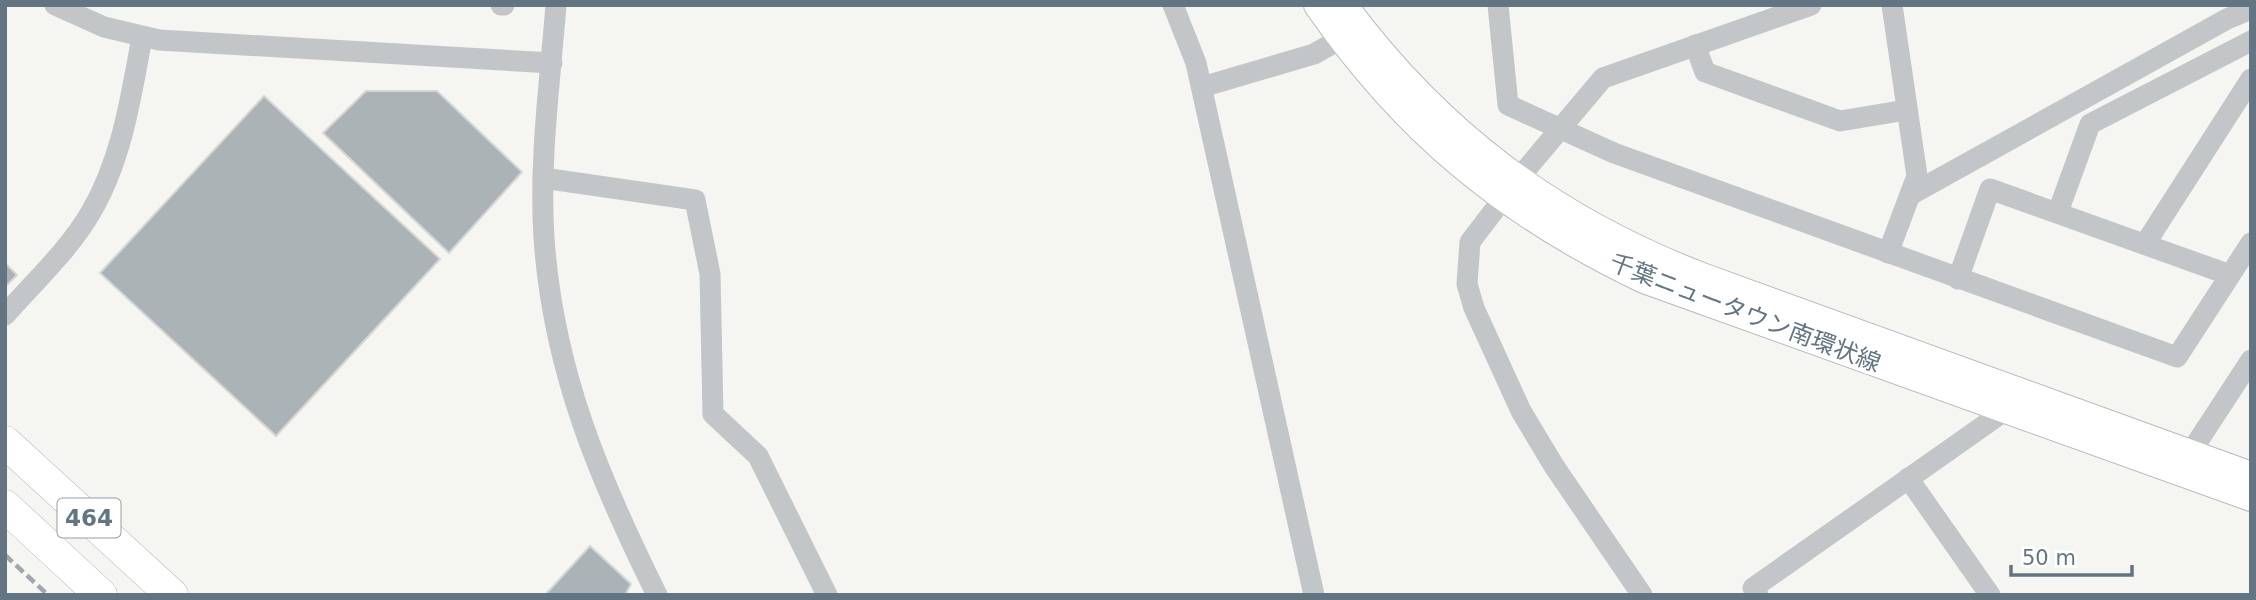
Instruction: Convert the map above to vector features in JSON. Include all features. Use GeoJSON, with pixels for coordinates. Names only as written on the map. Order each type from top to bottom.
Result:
{"type":"FeatureCollection","features":[{"type":"Feature","properties":{"kind":"highway","name":"464"},"geometry":{"type":"LineString","coordinates":[[5,442],[172,595]]}},
{"type":"Feature","properties":{"kind":"highway","name":"464"},"geometry":{"type":"LineString","coordinates":[[5,506],[101,595]]}},
{"type":"Feature","properties":{"kind":"main road","name":"千葉ニュータウン南環状線"},"geometry":{"type":"LineString","coordinates":[[1317,5],[1351,33]]}},
{"type":"Feature","properties":{"kind":"main road","name":"千葉ニュータウン南環状線"},"geometry":{"type":"LineString","coordinates":[[1344,5],[1351,33],[1392,103],[1469,173],[1510,189],[1651,257],[2184,462],[2251,498]]}},
{"type":"Feature","properties":{"kind":"main road","name":"千葉ニュータウン南環状線"},"geometry":{"type":"LineString","coordinates":[[1510,189],[1584,252],[1644,280],[2006,410],[2184,462],[2251,474]]}},
{"type":"Feature","properties":{"kind":"street"},"geometry":{"type":"LineString","coordinates":[[55,5],[95,24],[142,37],[552,64]]}},
{"type":"Feature","properties":{"kind":"street"},"geometry":{"type":"LineString","coordinates":[[556,5],[543,178],[544,237],[550,291],[565,372],[597,470],[657,595]]}},
{"type":"Feature","properties":{"kind":"street"},"geometry":{"type":"LineString","coordinates":[[1173,5],[1196,62],[1202,87],[1314,595]]}},
{"type":"Feature","properties":{"kind":"street"},"geometry":{"type":"LineString","coordinates":[[1498,5],[1508,105],[1562,127],[1614,153],[2177,357],[2251,243]]}},
{"type":"Feature","properties":{"kind":"street"},"geometry":{"type":"LineString","coordinates":[[1643,595],[1544,450],[1521,411],[1474,308],[1467,284],[1470,242],[1510,189],[1604,78],[1811,5]]}},
{"type":"Feature","properties":{"kind":"street"},"geometry":{"type":"LineString","coordinates":[[1888,253],[1917,176],[1892,5]]}},
{"type":"Feature","properties":{"kind":"street"},"geometry":{"type":"LineString","coordinates":[[1910,195],[2227,19],[2251,9]]}},
{"type":"Feature","properties":{"kind":"street"},"geometry":{"type":"LineString","coordinates":[[1202,87],[1314,54],[1351,33]]}},
{"type":"Feature","properties":{"kind":"street"},"geometry":{"type":"LineString","coordinates":[[5,315],[71,241],[91,212],[108,179],[123,135],[142,37]]}},
{"type":"Feature","properties":{"kind":"street"},"geometry":{"type":"LineString","coordinates":[[1695,45],[1705,72],[1840,121],[1906,110]]}},
{"type":"Feature","properties":{"kind":"street"},"geometry":{"type":"LineString","coordinates":[[2058,212],[2090,124],[2248,49]]}},
{"type":"Feature","properties":{"kind":"street"},"geometry":{"type":"LineString","coordinates":[[2145,244],[2251,79]]}},
{"type":"Feature","properties":{"kind":"street"},"geometry":{"type":"LineString","coordinates":[[543,178],[695,200],[710,274],[713,414],[758,456],[827,595]]}},
{"type":"Feature","properties":{"kind":"street"},"geometry":{"type":"LineString","coordinates":[[1958,279],[1990,189],[2230,275]]}},
{"type":"Feature","properties":{"kind":"street"},"geometry":{"type":"LineString","coordinates":[[2184,462],[2251,360]]}},
{"type":"Feature","properties":{"kind":"street"},"geometry":{"type":"LineString","coordinates":[[1758,595],[1753,587],[2006,410]]}},
{"type":"Feature","properties":{"kind":"street"},"geometry":{"type":"LineString","coordinates":[[1908,478],[1990,595]]}},
{"type":"Feature","properties":{"kind":"building"},"geometry":{"type":"Polygon","coordinates":[[[366,91],[437,91],[522,172],[449,253],[323,133],[366,91]]]}},
{"type":"Feature","properties":{"kind":"building"},"geometry":{"type":"Polygon","coordinates":[[[264,96],[440,259],[276,436],[100,273],[264,96]]]}},
{"type":"Feature","properties":{"kind":"building"},"geometry":{"type":"Polygon","coordinates":[[[5,263],[17,275],[5,287],[5,263]]]}},
{"type":"Feature","properties":{"kind":"building"},"geometry":{"type":"Polygon","coordinates":[[[590,546],[631,584],[625,595],[545,595],[590,546]]]}},
{"type":"Feature","properties":{"kind":"railway"},"geometry":{"type":"LineString","coordinates":[[5,555],[48,595]]}}]}
